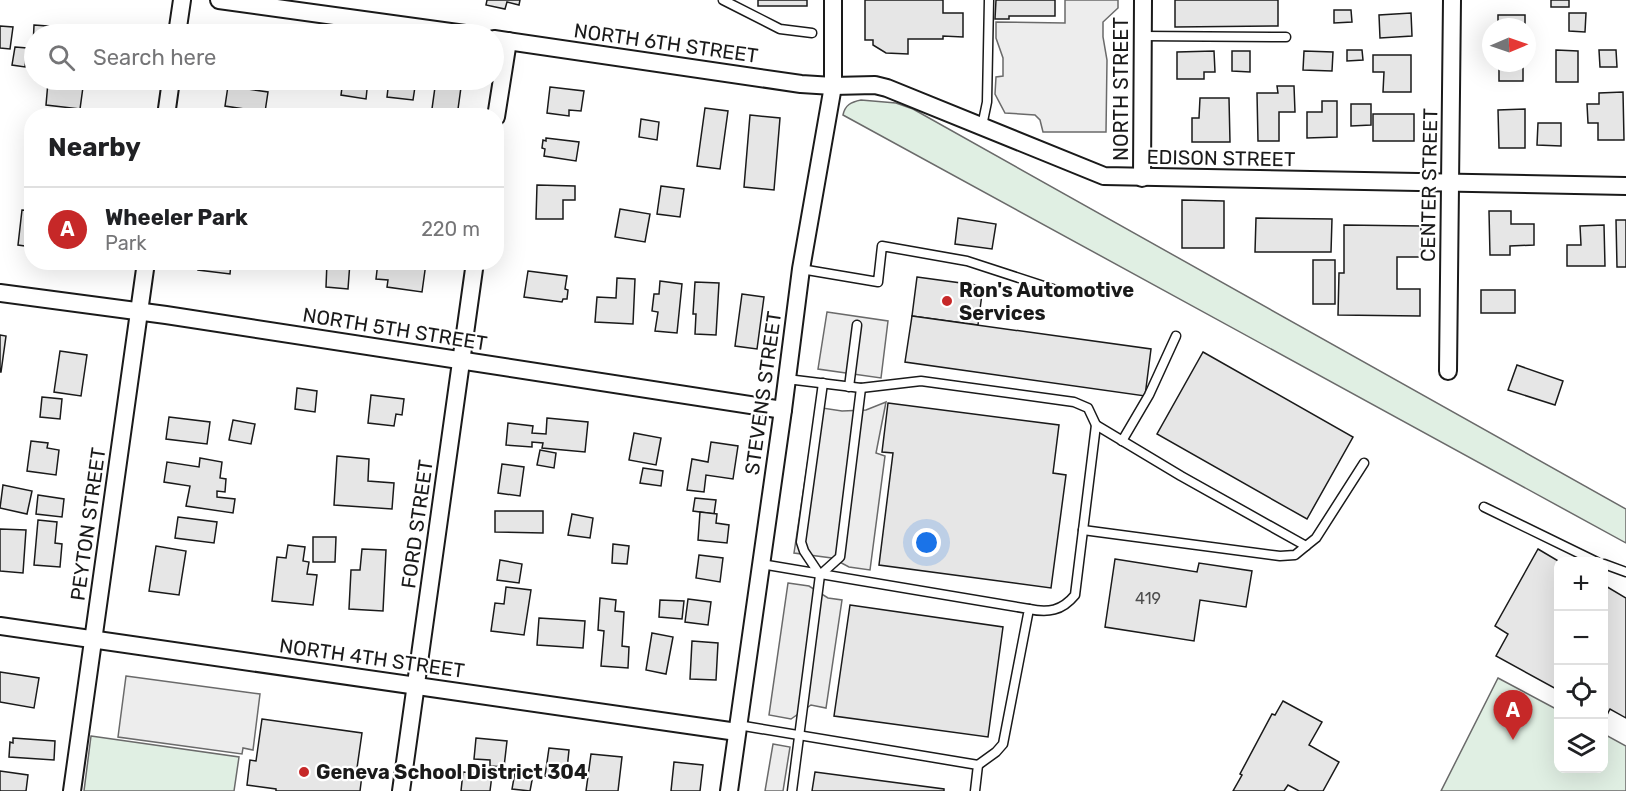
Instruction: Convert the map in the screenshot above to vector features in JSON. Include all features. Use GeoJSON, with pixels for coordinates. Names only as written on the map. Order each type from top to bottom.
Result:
{"type":"FeatureCollection","features":[{"type":"Feature","properties":{"kind":"street"},"geometry":{"type":"LineString","coordinates":[[178,24],[182,0]]}},
{"type":"Feature","properties":{"kind":"street"},"geometry":{"type":"LineString","coordinates":[[219,0],[393,24]]}},
{"type":"Feature","properties":{"kind":"street","name":"STEVENS STREET"},"geometry":{"type":"LineString","coordinates":[[729,791],[801,269],[833,87],[833,0]]}},
{"type":"Feature","properties":{"kind":"street","name":"NORTH STREET"},"geometry":{"type":"LineString","coordinates":[[1142,178],[1143,0]]}},
{"type":"Feature","properties":{"kind":"street","name":"CENTER STREET"},"geometry":{"type":"LineString","coordinates":[[1448,371],[1452,0]]}},
{"type":"Feature","properties":{"kind":"street","name":"NORTH 6TH STREET"},"geometry":{"type":"LineString","coordinates":[[504,40],[833,87]]}},
{"type":"Feature","properties":{"kind":"street","name":"EDISON STREET"},"geometry":{"type":"LineString","coordinates":[[833,87],[887,88],[1104,176],[1626,186]]}},
{"type":"Feature","properties":{"kind":"street"},"geometry":{"type":"LineString","coordinates":[[167,108],[170,90]]}},
{"type":"Feature","properties":{"kind":"street"},"geometry":{"type":"LineString","coordinates":[[497,108],[498,90]]}},
{"type":"Feature","properties":{"kind":"street","name":"PEYTON STREET"},"geometry":{"type":"LineString","coordinates":[[72,791],[145,270]]}},
{"type":"Feature","properties":{"kind":"street","name":"FORD STREET"},"geometry":{"type":"LineString","coordinates":[[402,791],[474,270]]}},
{"type":"Feature","properties":{"kind":"street","name":"NORTH 5TH STREET"},"geometry":{"type":"LineString","coordinates":[[0,293],[139,311],[783,410]]}},
{"type":"Feature","properties":{"kind":"street","name":"NORTH 4TH STREET"},"geometry":{"type":"LineString","coordinates":[[0,626],[416,686],[738,728]]}},
{"type":"Feature","properties":{"kind":"lane"},"geometry":{"type":"LineString","coordinates":[[723,0],[780,29],[812,33]]}},
{"type":"Feature","properties":{"kind":"lane"},"geometry":{"type":"LineString","coordinates":[[982,126],[987,102],[989,0]]}},
{"type":"Feature","properties":{"kind":"lane"},"geometry":{"type":"LineString","coordinates":[[1142,36],[1286,37]]}},
{"type":"Feature","properties":{"kind":"lane"},"geometry":{"type":"LineString","coordinates":[[801,269],[878,282],[882,246],[967,261],[1062,292]]}},
{"type":"Feature","properties":{"kind":"lane"},"geometry":{"type":"LineString","coordinates":[[849,387],[857,326]]}},
{"type":"Feature","properties":{"kind":"lane"},"geometry":{"type":"LineString","coordinates":[[1122,441],[1149,395],[1176,336]]}},
{"type":"Feature","properties":{"kind":"lane"},"geometry":{"type":"LineString","coordinates":[[761,564],[1038,611],[1055,610],[1067,605],[1075,595],[1096,425],[1088,408],[1074,402],[921,381],[861,388],[787,379]]}},
{"type":"Feature","properties":{"kind":"lane"},"geometry":{"type":"LineString","coordinates":[[792,791],[820,575],[804,551],[801,542],[823,383]]}},
{"type":"Feature","properties":{"kind":"lane"},"geometry":{"type":"LineString","coordinates":[[820,575],[840,557],[861,388]]}},
{"type":"Feature","properties":{"kind":"lane"},"geometry":{"type":"LineString","coordinates":[[1096,425],[1306,546]]}},
{"type":"Feature","properties":{"kind":"lane"},"geometry":{"type":"LineString","coordinates":[[1083,530],[1280,556],[1295,555],[1316,538],[1364,463]]}},
{"type":"Feature","properties":{"kind":"lane"},"geometry":{"type":"LineString","coordinates":[[1484,507],[1589,557]]}},
{"type":"Feature","properties":{"kind":"lane"},"geometry":{"type":"LineString","coordinates":[[1608,565],[1626,572]]}},
{"type":"Feature","properties":{"kind":"lane"},"geometry":{"type":"LineString","coordinates":[[738,728],[800,735],[978,765],[1003,744],[1029,609]]}},
{"type":"Feature","properties":{"kind":"lane"},"geometry":{"type":"LineString","coordinates":[[975,791],[978,765]]}},
{"type":"Feature","properties":{"kind":"green space"},"geometry":{"type":"Polygon","coordinates":[[[861,100],[896,103],[913,109],[1626,509],[1626,543],[843,115],[849,104],[861,100]]]}},
{"type":"Feature","properties":{"kind":"green space"},"geometry":{"type":"Polygon","coordinates":[[[1498,678],[1554,708],[1554,773],[1608,773],[1608,736],[1626,746],[1626,791],[1441,791],[1498,678]]]}},
{"type":"Feature","properties":{"kind":"green space"},"geometry":{"type":"Polygon","coordinates":[[[91,736],[239,757],[234,791],[84,791],[91,736]]]}},
{"type":"Feature","properties":{"kind":"shaded area"},"geometry":{"type":"Polygon","coordinates":[[[1065,0],[1118,0],[1118,8],[1103,22],[1107,60],[1106,132],[1043,132],[1040,120],[1035,115],[1005,113],[995,94],[996,77],[1003,76],[1003,58],[996,38],[996,22],[1065,23],[1065,0]]]}},
{"type":"Feature","properties":{"kind":"shaded area"},"geometry":{"type":"Polygon","coordinates":[[[827,312],[888,321],[881,378],[818,369],[827,312]]]}},
{"type":"Feature","properties":{"kind":"shaded area"},"geometry":{"type":"Polygon","coordinates":[[[886,402],[876,453],[885,456],[870,570],[849,567],[832,558],[794,553],[816,407],[842,411],[866,410],[886,402]]]}},
{"type":"Feature","properties":{"kind":"shaded area"},"geometry":{"type":"Polygon","coordinates":[[[788,583],[809,586],[828,598],[842,600],[826,708],[811,705],[791,719],[769,715],[788,583]]]}},
{"type":"Feature","properties":{"kind":"shaded area"},"geometry":{"type":"Polygon","coordinates":[[[126,676],[260,694],[253,750],[243,748],[242,754],[118,737],[126,676]]]}},
{"type":"Feature","properties":{"kind":"shaded area"},"geometry":{"type":"Polygon","coordinates":[[[773,744],[790,747],[783,791],[765,791],[773,744]]]}},
{"type":"Feature","properties":{"kind":"building"},"geometry":{"type":"Polygon","coordinates":[[[487,0],[520,0],[519,5],[507,2],[505,9],[486,5],[487,0]]]}},
{"type":"Feature","properties":{"kind":"building"},"geometry":{"type":"Polygon","coordinates":[[[758,0],[807,0],[807,6],[758,6],[758,0]]]}},
{"type":"Feature","properties":{"kind":"building"},"geometry":{"type":"Polygon","coordinates":[[[865,0],[943,0],[943,13],[963,13],[963,37],[908,39],[908,54],[886,53],[873,45],[873,40],[865,40],[865,0]]]}},
{"type":"Feature","properties":{"kind":"building"},"geometry":{"type":"Polygon","coordinates":[[[996,0],[1055,0],[1055,16],[1009,16],[1009,19],[995,19],[996,0]]]}},
{"type":"Feature","properties":{"kind":"building"},"geometry":{"type":"Polygon","coordinates":[[[1175,0],[1278,0],[1278,26],[1175,27],[1175,0]]]}},
{"type":"Feature","properties":{"kind":"building"},"geometry":{"type":"Polygon","coordinates":[[[1551,0],[1569,0],[1569,7],[1551,7],[1551,0]]]}},
{"type":"Feature","properties":{"kind":"building"},"geometry":{"type":"Polygon","coordinates":[[[1334,10],[1351,10],[1352,22],[1334,23],[1334,10]]]}},
{"type":"Feature","properties":{"kind":"building"},"geometry":{"type":"Polygon","coordinates":[[[1411,13],[1412,36],[1380,38],[1379,15],[1411,13]]]}},
{"type":"Feature","properties":{"kind":"building"},"geometry":{"type":"Polygon","coordinates":[[[1569,13],[1586,13],[1585,32],[1569,31],[1569,13]]]}},
{"type":"Feature","properties":{"kind":"building"},"geometry":{"type":"Polygon","coordinates":[[[1498,15],[1525,15],[1525,18],[1498,18],[1498,15]]]}},
{"type":"Feature","properties":{"kind":"building"},"geometry":{"type":"Polygon","coordinates":[[[0,26],[13,27],[10,49],[0,48],[0,26]]]}},
{"type":"Feature","properties":{"kind":"building"},"geometry":{"type":"Polygon","coordinates":[[[15,47],[24,48],[24,67],[12,65],[15,47]]]}},
{"type":"Feature","properties":{"kind":"building"},"geometry":{"type":"Polygon","coordinates":[[[1347,50],[1362,50],[1363,60],[1347,61],[1347,50]]]}},
{"type":"Feature","properties":{"kind":"building"},"geometry":{"type":"Polygon","coordinates":[[[1556,50],[1578,51],[1578,82],[1556,82],[1556,50]]]}},
{"type":"Feature","properties":{"kind":"building"},"geometry":{"type":"Polygon","coordinates":[[[1599,50],[1616,50],[1617,67],[1600,67],[1599,50]]]}},
{"type":"Feature","properties":{"kind":"building"},"geometry":{"type":"Polygon","coordinates":[[[1214,51],[1215,72],[1204,72],[1204,79],[1177,79],[1177,52],[1214,51]]]}},
{"type":"Feature","properties":{"kind":"building"},"geometry":{"type":"Polygon","coordinates":[[[1232,51],[1250,51],[1250,72],[1232,71],[1232,51]]]}},
{"type":"Feature","properties":{"kind":"building"},"geometry":{"type":"Polygon","coordinates":[[[1304,51],[1333,52],[1332,71],[1303,70],[1304,51]]]}},
{"type":"Feature","properties":{"kind":"building"},"geometry":{"type":"Polygon","coordinates":[[[1373,55],[1411,55],[1411,92],[1383,92],[1384,72],[1373,72],[1373,55]]]}},
{"type":"Feature","properties":{"kind":"building"},"geometry":{"type":"Polygon","coordinates":[[[1499,72],[1523,72],[1523,81],[1499,81],[1499,72]]]}},
{"type":"Feature","properties":{"kind":"building"},"geometry":{"type":"Polygon","coordinates":[[[1277,86],[1294,86],[1295,112],[1279,112],[1279,141],[1258,141],[1257,93],[1278,93],[1277,86]]]}},
{"type":"Feature","properties":{"kind":"building"},"geometry":{"type":"Polygon","coordinates":[[[550,87],[584,91],[581,111],[569,110],[569,116],[547,113],[550,87]]]}},
{"type":"Feature","properties":{"kind":"building"},"geometry":{"type":"Polygon","coordinates":[[[47,90],[83,90],[80,108],[46,105],[47,90]]]}},
{"type":"Feature","properties":{"kind":"building"},"geometry":{"type":"Polygon","coordinates":[[[227,90],[268,92],[266,108],[225,106],[227,90]]]}},
{"type":"Feature","properties":{"kind":"building"},"geometry":{"type":"Polygon","coordinates":[[[342,90],[367,90],[366,99],[341,95],[342,90]]]}},
{"type":"Feature","properties":{"kind":"building"},"geometry":{"type":"Polygon","coordinates":[[[388,90],[414,90],[413,100],[387,97],[388,90]]]}},
{"type":"Feature","properties":{"kind":"building"},"geometry":{"type":"Polygon","coordinates":[[[435,90],[461,90],[458,108],[432,108],[435,90]]]}},
{"type":"Feature","properties":{"kind":"building"},"geometry":{"type":"Polygon","coordinates":[[[1623,92],[1624,140],[1598,140],[1598,123],[1588,123],[1587,104],[1599,104],[1599,93],[1623,92]]]}},
{"type":"Feature","properties":{"kind":"building"},"geometry":{"type":"Polygon","coordinates":[[[1200,98],[1229,98],[1230,142],[1192,142],[1192,118],[1199,118],[1200,98]]]}},
{"type":"Feature","properties":{"kind":"building"},"geometry":{"type":"Polygon","coordinates":[[[1322,101],[1337,101],[1337,137],[1307,138],[1307,112],[1322,112],[1322,101]]]}},
{"type":"Feature","properties":{"kind":"building"},"geometry":{"type":"Polygon","coordinates":[[[1351,104],[1371,104],[1371,125],[1351,126],[1351,104]]]}},
{"type":"Feature","properties":{"kind":"building"},"geometry":{"type":"Polygon","coordinates":[[[705,108],[728,111],[720,169],[697,166],[705,108]]]}},
{"type":"Feature","properties":{"kind":"building"},"geometry":{"type":"Polygon","coordinates":[[[1525,109],[1525,148],[1499,148],[1498,110],[1525,109]]]}},
{"type":"Feature","properties":{"kind":"building"},"geometry":{"type":"Polygon","coordinates":[[[1373,114],[1414,114],[1414,141],[1373,141],[1373,114]]]}},
{"type":"Feature","properties":{"kind":"building"},"geometry":{"type":"Polygon","coordinates":[[[750,115],[780,118],[774,190],[744,187],[750,115]]]}},
{"type":"Feature","properties":{"kind":"building"},"geometry":{"type":"Polygon","coordinates":[[[641,119],[659,122],[657,140],[639,137],[641,119]]]}},
{"type":"Feature","properties":{"kind":"building"},"geometry":{"type":"Polygon","coordinates":[[[1538,123],[1561,123],[1561,146],[1537,145],[1538,123]]]}},
{"type":"Feature","properties":{"kind":"building"},"geometry":{"type":"Polygon","coordinates":[[[546,138],[579,142],[576,161],[544,156],[545,149],[542,148],[543,140],[546,141],[546,138]]]}},
{"type":"Feature","properties":{"kind":"building"},"geometry":{"type":"Polygon","coordinates":[[[537,185],[575,186],[575,200],[563,200],[563,219],[536,219],[537,185]]]}},
{"type":"Feature","properties":{"kind":"building"},"geometry":{"type":"Polygon","coordinates":[[[661,186],[684,189],[680,217],[657,214],[661,186]]]}},
{"type":"Feature","properties":{"kind":"building"},"geometry":{"type":"Polygon","coordinates":[[[1182,200],[1224,201],[1224,248],[1182,248],[1182,200]]]}},
{"type":"Feature","properties":{"kind":"building"},"geometry":{"type":"Polygon","coordinates":[[[620,209],[650,214],[645,242],[615,237],[620,209]]]}},
{"type":"Feature","properties":{"kind":"building"},"geometry":{"type":"Polygon","coordinates":[[[22,210],[24,210],[24,246],[18,245],[22,210]]]}},
{"type":"Feature","properties":{"kind":"building"},"geometry":{"type":"Polygon","coordinates":[[[1489,211],[1511,211],[1511,224],[1534,224],[1534,245],[1510,246],[1510,255],[1490,255],[1489,211]]]}},
{"type":"Feature","properties":{"kind":"building"},"geometry":{"type":"Polygon","coordinates":[[[958,218],[996,224],[992,249],[955,244],[958,218]]]}},
{"type":"Feature","properties":{"kind":"building"},"geometry":{"type":"Polygon","coordinates":[[[1256,218],[1332,219],[1331,252],[1255,252],[1256,218]]]}},
{"type":"Feature","properties":{"kind":"building"},"geometry":{"type":"Polygon","coordinates":[[[1616,220],[1626,220],[1626,267],[1617,267],[1616,220]]]}},
{"type":"Feature","properties":{"kind":"building"},"geometry":{"type":"Polygon","coordinates":[[[1344,225],[1421,226],[1421,257],[1397,257],[1397,289],[1420,289],[1420,316],[1338,315],[1339,273],[1344,273],[1344,225]]]}},
{"type":"Feature","properties":{"kind":"building"},"geometry":{"type":"Polygon","coordinates":[[[1604,225],[1605,266],[1567,266],[1567,245],[1581,245],[1580,226],[1604,225]]]}},
{"type":"Feature","properties":{"kind":"building"},"geometry":{"type":"Polygon","coordinates":[[[1313,260],[1335,260],[1335,304],[1313,304],[1313,260]]]}},
{"type":"Feature","properties":{"kind":"building"},"geometry":{"type":"Polygon","coordinates":[[[198,270],[230,270],[230,274],[198,270]]]}},
{"type":"Feature","properties":{"kind":"building"},"geometry":{"type":"Polygon","coordinates":[[[327,270],[349,270],[348,289],[326,287],[327,270]]]}},
{"type":"Feature","properties":{"kind":"building"},"geometry":{"type":"Polygon","coordinates":[[[377,270],[425,270],[422,292],[387,287],[388,280],[376,279],[377,270]]]}},
{"type":"Feature","properties":{"kind":"building"},"geometry":{"type":"Polygon","coordinates":[[[528,271],[567,276],[565,289],[568,290],[567,299],[563,299],[562,302],[524,297],[528,271]]]}},
{"type":"Feature","properties":{"kind":"building","name":"Ron's Automotive Services"},"geometry":{"type":"Polygon","coordinates":[[[917,277],[983,286],[978,325],[912,316],[917,277]]]}},
{"type":"Feature","properties":{"kind":"building"},"geometry":{"type":"Polygon","coordinates":[[[617,278],[635,279],[633,324],[595,322],[597,297],[616,298],[617,278]]]}},
{"type":"Feature","properties":{"kind":"building"},"geometry":{"type":"Polygon","coordinates":[[[660,281],[682,284],[677,333],[655,331],[658,312],[652,311],[654,294],[659,294],[660,281]]]}},
{"type":"Feature","properties":{"kind":"building"},"geometry":{"type":"Polygon","coordinates":[[[695,282],[719,283],[716,335],[695,334],[696,314],[693,314],[695,282]]]}},
{"type":"Feature","properties":{"kind":"building"},"geometry":{"type":"Polygon","coordinates":[[[1481,290],[1515,290],[1515,313],[1481,313],[1481,290]]]}},
{"type":"Feature","properties":{"kind":"building"},"geometry":{"type":"Polygon","coordinates":[[[742,294],[764,297],[757,349],[735,346],[742,294]]]}},
{"type":"Feature","properties":{"kind":"building"},"geometry":{"type":"Polygon","coordinates":[[[912,316],[1151,349],[1145,396],[905,362],[912,316]]]}},
{"type":"Feature","properties":{"kind":"building"},"geometry":{"type":"Polygon","coordinates":[[[0,335],[6,336],[1,372],[0,372],[0,335]]]}},
{"type":"Feature","properties":{"kind":"building"},"geometry":{"type":"Polygon","coordinates":[[[60,351],[87,355],[81,396],[54,392],[60,351]]]}},
{"type":"Feature","properties":{"kind":"building"},"geometry":{"type":"Polygon","coordinates":[[[1203,352],[1353,437],[1307,519],[1157,434],[1203,352]]]}},
{"type":"Feature","properties":{"kind":"building"},"geometry":{"type":"Polygon","coordinates":[[[1517,365],[1563,381],[1555,405],[1508,390],[1517,365]]]}},
{"type":"Feature","properties":{"kind":"building"},"geometry":{"type":"Polygon","coordinates":[[[297,388],[317,391],[315,412],[295,409],[297,388]]]}},
{"type":"Feature","properties":{"kind":"building"},"geometry":{"type":"Polygon","coordinates":[[[371,395],[404,399],[402,415],[396,414],[394,426],[368,423],[371,395]]]}},
{"type":"Feature","properties":{"kind":"building"},"geometry":{"type":"Polygon","coordinates":[[[42,397],[62,399],[60,419],[40,417],[42,397]]]}},
{"type":"Feature","properties":{"kind":"building"},"geometry":{"type":"Polygon","coordinates":[[[888,403],[1059,425],[1053,473],[1066,475],[1051,588],[879,565],[893,453],[882,452],[888,403]]]}},
{"type":"Feature","properties":{"kind":"building"},"geometry":{"type":"Polygon","coordinates":[[[169,417],[210,422],[207,444],[166,439],[169,417]]]}},
{"type":"Feature","properties":{"kind":"building"},"geometry":{"type":"Polygon","coordinates":[[[547,418],[588,422],[585,452],[542,448],[543,443],[532,442],[532,447],[506,445],[508,423],[533,426],[532,433],[546,434],[547,418]]]}},
{"type":"Feature","properties":{"kind":"building"},"geometry":{"type":"Polygon","coordinates":[[[233,420],[255,424],[251,444],[229,440],[233,420]]]}},
{"type":"Feature","properties":{"kind":"building"},"geometry":{"type":"Polygon","coordinates":[[[634,433],[661,438],[656,465],[629,460],[634,433]]]}},
{"type":"Feature","properties":{"kind":"building"},"geometry":{"type":"Polygon","coordinates":[[[31,441],[48,443],[47,448],[59,450],[56,475],[27,471],[31,441]]]}},
{"type":"Feature","properties":{"kind":"building"},"geometry":{"type":"Polygon","coordinates":[[[711,442],[738,446],[733,479],[706,475],[704,492],[687,490],[692,459],[708,462],[711,442]]]}},
{"type":"Feature","properties":{"kind":"building"},"geometry":{"type":"Polygon","coordinates":[[[540,450],[556,453],[554,468],[537,465],[540,450]]]}},
{"type":"Feature","properties":{"kind":"building"},"geometry":{"type":"Polygon","coordinates":[[[337,456],[369,459],[368,481],[394,483],[392,509],[334,505],[337,456]]]}},
{"type":"Feature","properties":{"kind":"building"},"geometry":{"type":"Polygon","coordinates":[[[200,458],[222,462],[220,478],[226,479],[225,492],[217,491],[217,497],[235,499],[233,513],[186,506],[190,486],[164,482],[167,462],[199,467],[200,458]]]}},
{"type":"Feature","properties":{"kind":"building"},"geometry":{"type":"Polygon","coordinates":[[[502,464],[524,467],[520,496],[498,493],[502,464]]]}},
{"type":"Feature","properties":{"kind":"building"},"geometry":{"type":"Polygon","coordinates":[[[643,468],[663,471],[661,486],[640,483],[643,468]]]}},
{"type":"Feature","properties":{"kind":"building"},"geometry":{"type":"Polygon","coordinates":[[[3,485],[32,491],[27,514],[0,508],[3,485]]]}},
{"type":"Feature","properties":{"kind":"building"},"geometry":{"type":"Polygon","coordinates":[[[38,495],[64,499],[62,517],[36,514],[38,495]]]}},
{"type":"Feature","properties":{"kind":"building"},"geometry":{"type":"Polygon","coordinates":[[[695,498],[716,500],[714,514],[693,511],[695,498]]]}},
{"type":"Feature","properties":{"kind":"building"},"geometry":{"type":"Polygon","coordinates":[[[495,511],[543,511],[543,533],[495,532],[495,511]]]}},
{"type":"Feature","properties":{"kind":"building"},"geometry":{"type":"Polygon","coordinates":[[[700,512],[717,514],[716,523],[729,525],[727,543],[698,540],[700,512]]]}},
{"type":"Feature","properties":{"kind":"building"},"geometry":{"type":"Polygon","coordinates":[[[572,514],[593,518],[590,538],[568,535],[572,514]]]}},
{"type":"Feature","properties":{"kind":"building"},"geometry":{"type":"Polygon","coordinates":[[[178,517],[217,522],[214,543],[175,538],[178,517]]]}},
{"type":"Feature","properties":{"kind":"building"},"geometry":{"type":"Polygon","coordinates":[[[38,520],[57,522],[55,543],[62,544],[60,567],[34,565],[38,520]]]}},
{"type":"Feature","properties":{"kind":"building"},"geometry":{"type":"Polygon","coordinates":[[[0,529],[26,530],[23,573],[0,571],[0,529]]]}},
{"type":"Feature","properties":{"kind":"building"},"geometry":{"type":"Polygon","coordinates":[[[313,537],[336,537],[335,562],[313,562],[313,537]]]}},
{"type":"Feature","properties":{"kind":"building"},"geometry":{"type":"Polygon","coordinates":[[[613,544],[629,546],[627,564],[612,563],[613,544]]]}},
{"type":"Feature","properties":{"kind":"building"},"geometry":{"type":"Polygon","coordinates":[[[288,545],[305,547],[303,561],[309,562],[307,574],[317,575],[313,605],[272,601],[277,557],[286,558],[288,545]]]}},
{"type":"Feature","properties":{"kind":"building"},"geometry":{"type":"Polygon","coordinates":[[[156,546],[186,551],[179,595],[149,591],[156,546]]]}},
{"type":"Feature","properties":{"kind":"building"},"geometry":{"type":"Polygon","coordinates":[[[362,549],[386,550],[383,611],[349,609],[351,570],[360,570],[362,549]]]}},
{"type":"Feature","properties":{"kind":"building"},"geometry":{"type":"Polygon","coordinates":[[[1538,549],[1554,558],[1554,688],[1496,656],[1508,634],[1495,626],[1538,549]]]}},
{"type":"Feature","properties":{"kind":"building"},"geometry":{"type":"Polygon","coordinates":[[[699,555],[723,558],[720,582],[696,578],[699,555]]]}},
{"type":"Feature","properties":{"kind":"building"},"geometry":{"type":"Polygon","coordinates":[[[1115,559],[1197,572],[1199,563],[1252,571],[1246,607],[1200,600],[1194,641],[1105,627],[1115,559]]]}},
{"type":"Feature","properties":{"kind":"building"},"geometry":{"type":"Polygon","coordinates":[[[500,560],[522,564],[519,583],[497,580],[500,560]]]}},
{"type":"Feature","properties":{"kind":"building"},"geometry":{"type":"Polygon","coordinates":[[[506,587],[531,590],[524,635],[491,631],[495,603],[504,604],[506,587]]]}},
{"type":"Feature","properties":{"kind":"building"},"geometry":{"type":"Polygon","coordinates":[[[1608,587],[1626,598],[1626,718],[1610,709],[1608,713],[1608,587]]]}},
{"type":"Feature","properties":{"kind":"building"},"geometry":{"type":"Polygon","coordinates":[[[600,598],[616,600],[615,611],[624,612],[622,646],[629,647],[628,668],[601,666],[604,631],[598,630],[600,598]]]}},
{"type":"Feature","properties":{"kind":"building"},"geometry":{"type":"Polygon","coordinates":[[[688,599],[711,602],[708,625],[685,622],[688,599]]]}},
{"type":"Feature","properties":{"kind":"building"},"geometry":{"type":"Polygon","coordinates":[[[660,600],[684,601],[682,619],[659,617],[660,600]]]}},
{"type":"Feature","properties":{"kind":"building"},"geometry":{"type":"Polygon","coordinates":[[[850,605],[1003,627],[988,737],[834,716],[850,605]]]}},
{"type":"Feature","properties":{"kind":"building"},"geometry":{"type":"Polygon","coordinates":[[[539,618],[585,621],[583,648],[537,645],[539,618]]]}},
{"type":"Feature","properties":{"kind":"building"},"geometry":{"type":"Polygon","coordinates":[[[652,633],[673,637],[666,674],[646,670],[652,633]]]}},
{"type":"Feature","properties":{"kind":"building"},"geometry":{"type":"Polygon","coordinates":[[[692,641],[718,643],[716,680],[690,679],[692,641]]]}},
{"type":"Feature","properties":{"kind":"building"},"geometry":{"type":"Polygon","coordinates":[[[0,672],[39,678],[34,708],[0,702],[0,672]]]}},
{"type":"Feature","properties":{"kind":"building"},"geometry":{"type":"Polygon","coordinates":[[[1283,701],[1322,722],[1309,745],[1339,762],[1323,791],[1299,791],[1288,785],[1284,791],[1233,791],[1272,714],[1275,715],[1283,701]]]}},
{"type":"Feature","properties":{"kind":"building"},"geometry":{"type":"Polygon","coordinates":[[[262,719],[362,733],[356,775],[362,775],[360,791],[276,791],[276,789],[247,785],[250,760],[256,761],[262,719]]]}},
{"type":"Feature","properties":{"kind":"building"},"geometry":{"type":"Polygon","coordinates":[[[13,738],[55,741],[54,760],[9,757],[10,742],[13,743],[13,738]]]}},
{"type":"Feature","properties":{"kind":"building"},"geometry":{"type":"Polygon","coordinates":[[[476,738],[507,741],[504,767],[490,766],[490,760],[474,759],[476,738]]]}},
{"type":"Feature","properties":{"kind":"building"},"geometry":{"type":"Polygon","coordinates":[[[549,748],[569,750],[566,779],[545,776],[549,748]]]}},
{"type":"Feature","properties":{"kind":"building"},"geometry":{"type":"Polygon","coordinates":[[[591,754],[622,757],[618,791],[586,791],[591,754]]]}},
{"type":"Feature","properties":{"kind":"building"},"geometry":{"type":"Polygon","coordinates":[[[674,762],[703,765],[700,791],[671,791],[674,762]]]}},
{"type":"Feature","properties":{"kind":"building"},"geometry":{"type":"Polygon","coordinates":[[[0,771],[28,775],[26,791],[0,791],[0,771]]]}},
{"type":"Feature","properties":{"kind":"building"},"geometry":{"type":"Polygon","coordinates":[[[463,772],[492,775],[490,791],[461,791],[463,772]]]}},
{"type":"Feature","properties":{"kind":"building"},"geometry":{"type":"Polygon","coordinates":[[[515,772],[533,775],[530,791],[512,789],[515,772]]]}},
{"type":"Feature","properties":{"kind":"building"},"geometry":{"type":"Polygon","coordinates":[[[815,772],[944,789],[944,791],[812,791],[815,772]]]}},
{"type":"Feature","properties":{"kind":"place","name":"Ron's Automotive Services"},"geometry":{"type":"Point","coordinates":[947,301]}},
{"type":"Feature","properties":{"kind":"place","name":"Wheeler Park"},"geometry":{"type":"Point","coordinates":[1513,740]}},
{"type":"Feature","properties":{"kind":"place","name":"Geneva School District 304"},"geometry":{"type":"Point","coordinates":[304,772]}}]}
